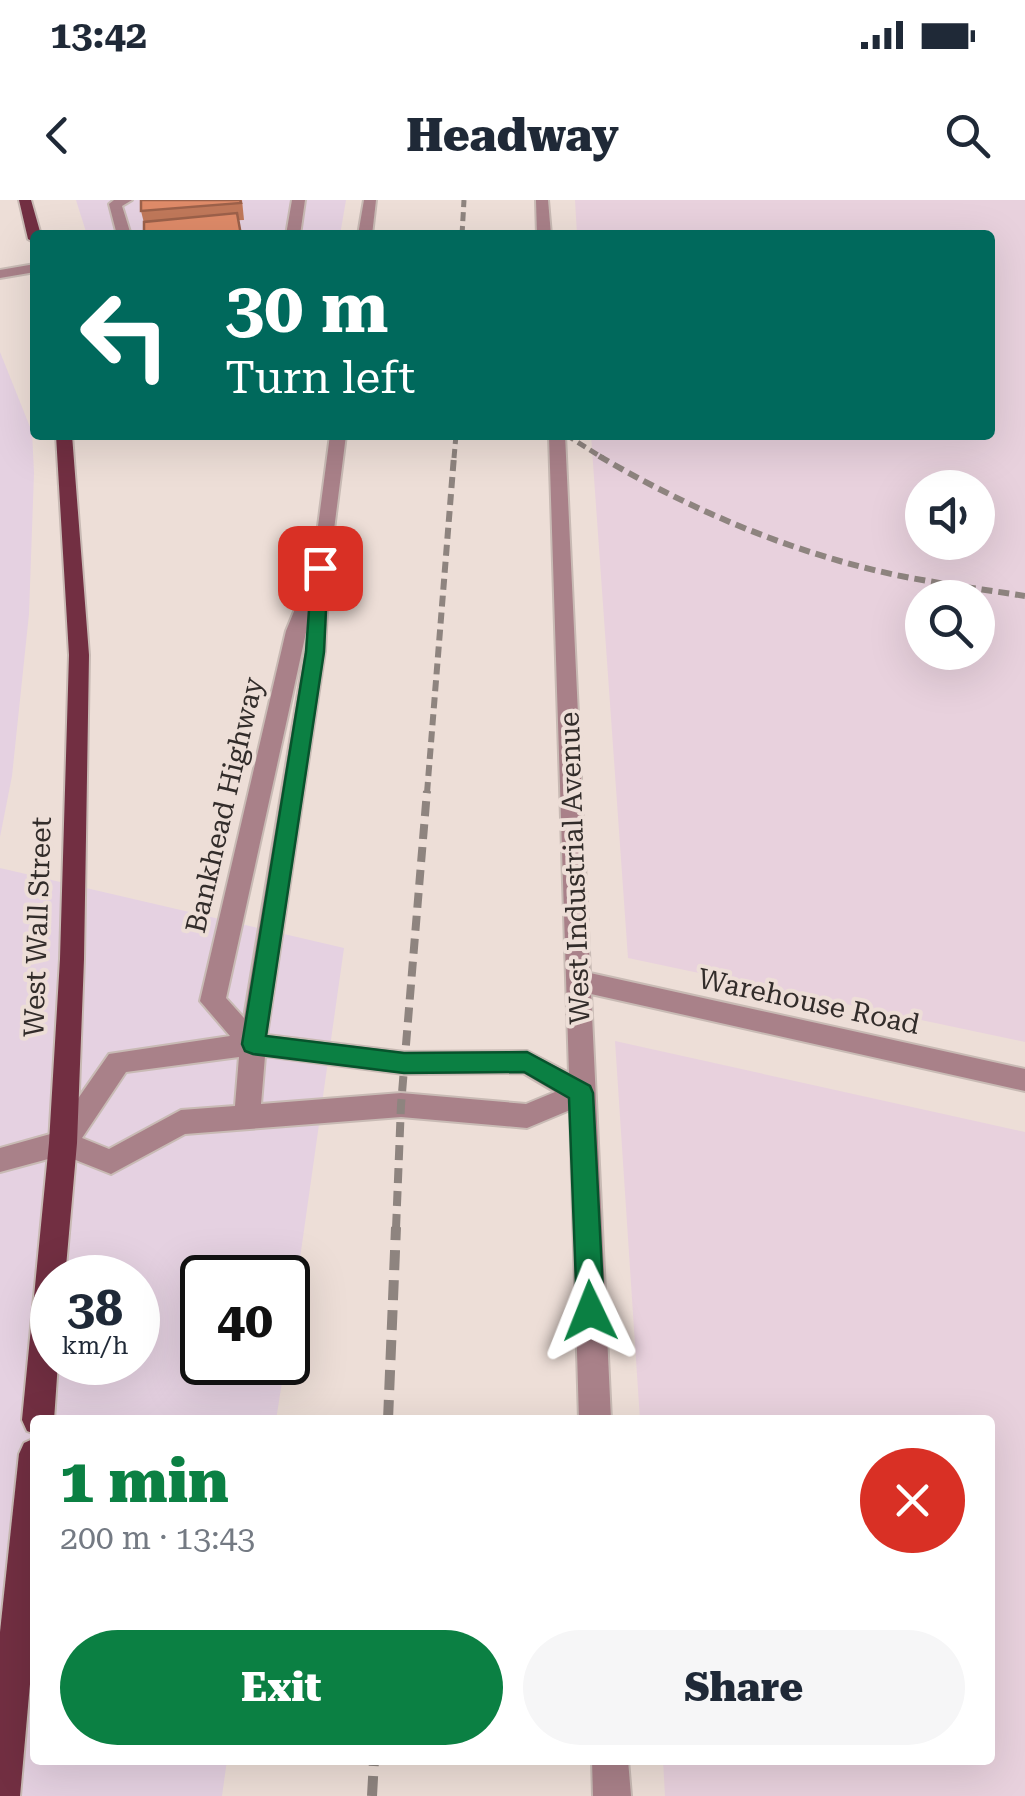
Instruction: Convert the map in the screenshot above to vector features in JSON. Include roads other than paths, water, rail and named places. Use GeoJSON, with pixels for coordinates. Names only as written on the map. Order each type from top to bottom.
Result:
{"type":"FeatureCollection","features":[{"type":"Feature","properties":{"kind":"main road"},"geometry":{"type":"LineString","coordinates":[[25,200],[33,230]]}},
{"type":"Feature","properties":{"kind":"main road","name":"West Wall Street"},"geometry":{"type":"LineString","coordinates":[[38,1415],[63,1144],[79,656],[64,440]]}},
{"type":"Feature","properties":{"kind":"main road"},"geometry":{"type":"LineString","coordinates":[[2,1796],[30,1506]]}},
{"type":"Feature","properties":{"kind":"street"},"geometry":{"type":"LineString","coordinates":[[123,230],[116,204],[126,200]]}},
{"type":"Feature","properties":{"kind":"street"},"geometry":{"type":"LineString","coordinates":[[293,230],[299,200]]}},
{"type":"Feature","properties":{"kind":"street"},"geometry":{"type":"LineString","coordinates":[[366,230],[370,200]]}},
{"type":"Feature","properties":{"kind":"street"},"geometry":{"type":"LineString","coordinates":[[542,200],[544,230]]}},
{"type":"Feature","properties":{"kind":"street"},"geometry":{"type":"LineString","coordinates":[[0,274],[30,269]]}},
{"type":"Feature","properties":{"kind":"street","name":"Bankhead Highway"},"geometry":{"type":"LineString","coordinates":[[247,1117],[253,1044],[315,652],[320,568],[337,440]]}},
{"type":"Feature","properties":{"kind":"street","name":"West Industrial Avenue"},"geometry":{"type":"LineString","coordinates":[[557,440],[595,1415]]}},
{"type":"Feature","properties":{"kind":"street","name":"Bankhead Highway"},"geometry":{"type":"LineString","coordinates":[[253,1044],[214,1001],[296,631],[320,568]]}},
{"type":"Feature","properties":{"kind":"street","name":"Warehouse Road"},"geometry":{"type":"LineString","coordinates":[[580,981],[1025,1080]]}},
{"type":"Feature","properties":{"kind":"street"},"geometry":{"type":"LineString","coordinates":[[63,1144],[118,1062],[253,1044],[404,1063],[527,1062],[581,1093]]}},
{"type":"Feature","properties":{"kind":"street"},"geometry":{"type":"LineString","coordinates":[[0,1160],[63,1144],[110,1162],[181,1122],[401,1105],[527,1116],[581,1093]]}},
{"type":"Feature","properties":{"kind":"street"},"geometry":{"type":"LineString","coordinates":[[610,1765],[612,1796]]}},
{"type":"Feature","properties":{"kind":"railway"},"geometry":{"type":"LineString","coordinates":[[462,230],[464,200]]}},
{"type":"Feature","properties":{"kind":"railway"},"geometry":{"type":"LineString","coordinates":[[454,458],[456,440]]}},
{"type":"Feature","properties":{"kind":"railway"},"geometry":{"type":"LineString","coordinates":[[574,440],[603,458]]}},
{"type":"Feature","properties":{"kind":"railway"},"geometry":{"type":"LineString","coordinates":[[427,793],[454,456]]}},
{"type":"Feature","properties":{"kind":"railway"},"geometry":{"type":"LineString","coordinates":[[599,456],[706,512],[819,555],[896,575],[1025,596]]}},
{"type":"Feature","properties":{"kind":"railway"},"geometry":{"type":"LineString","coordinates":[[396,1229],[401,1105],[427,791]]}},
{"type":"Feature","properties":{"kind":"railway"},"geometry":{"type":"LineString","coordinates":[[388,1415],[396,1227]]}},
{"type":"Feature","properties":{"kind":"railway"},"geometry":{"type":"LineString","coordinates":[[372,1796],[374,1765]]}}]}
